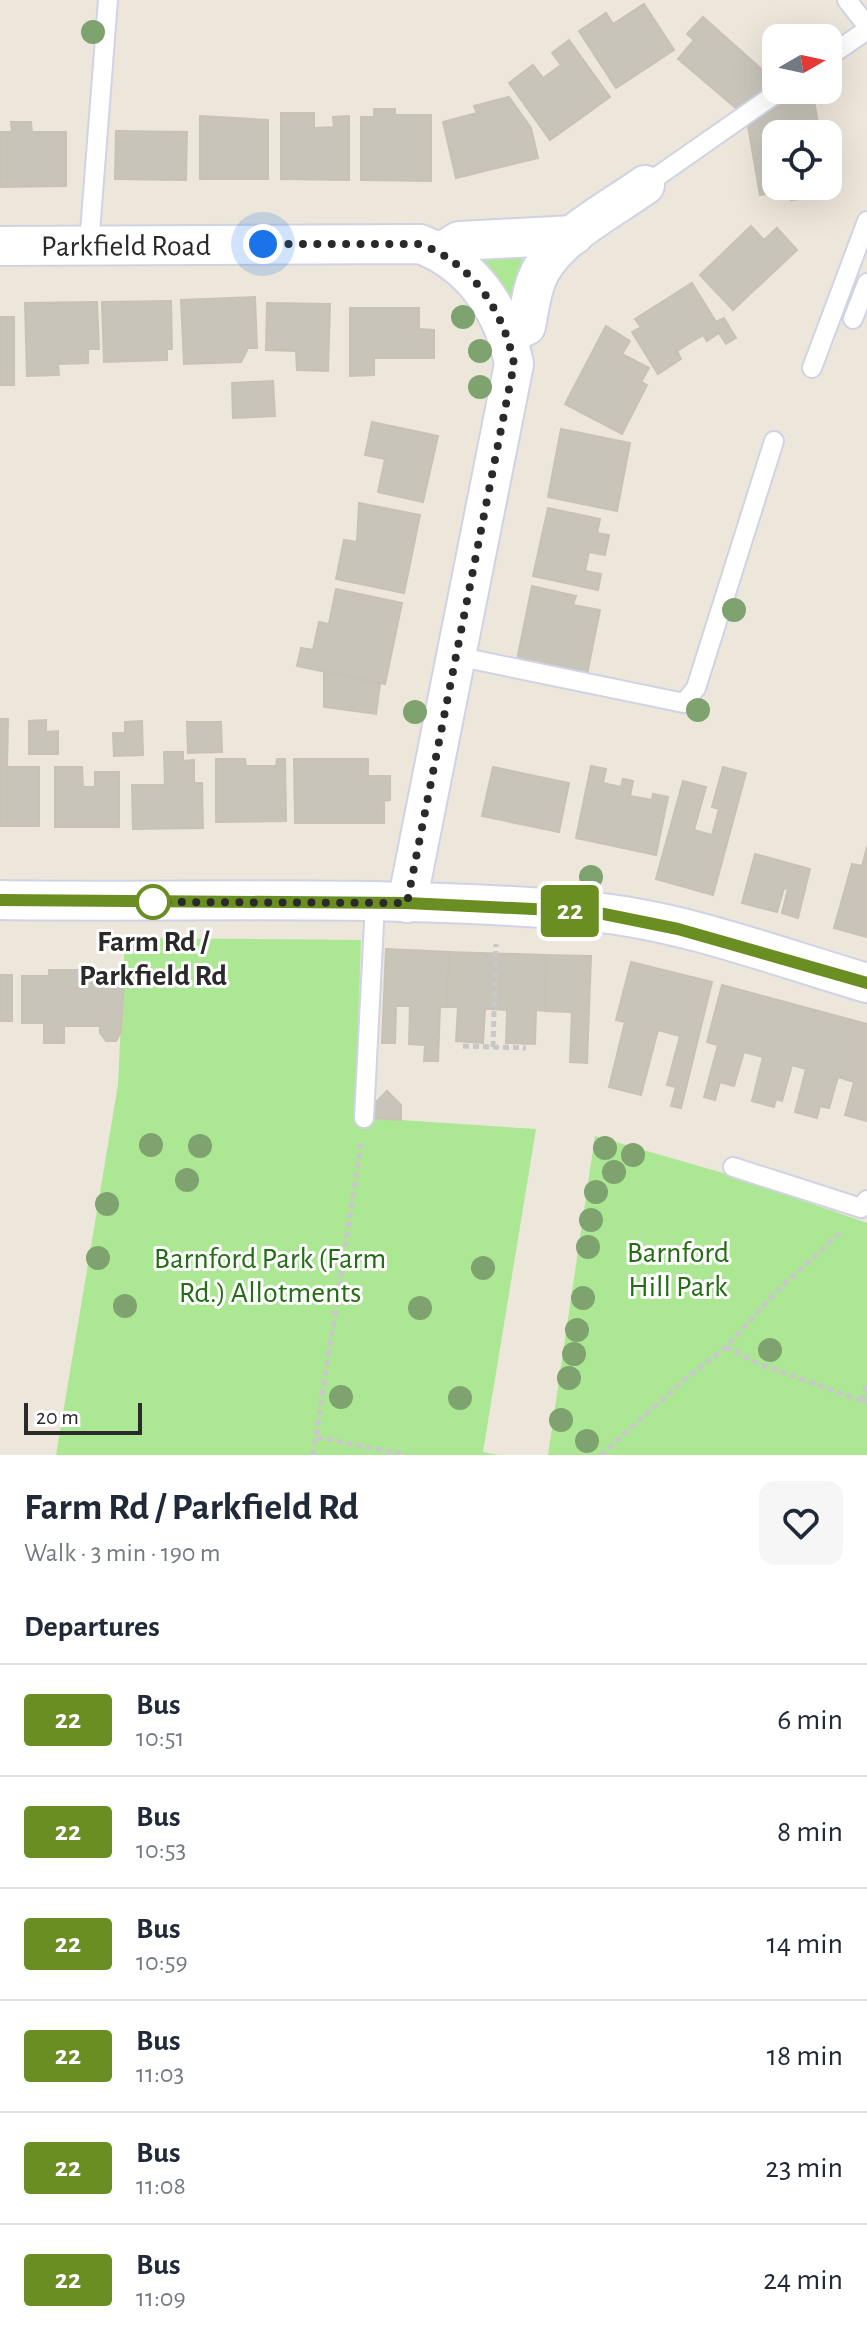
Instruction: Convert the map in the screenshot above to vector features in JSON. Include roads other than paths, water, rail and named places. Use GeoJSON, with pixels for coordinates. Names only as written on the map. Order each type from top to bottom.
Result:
{"type":"FeatureCollection","features":[{"type":"Feature","properties":{"kind":"street"},"geometry":{"type":"LineString","coordinates":[[508,334],[526,326],[536,282],[544,265],[574,235],[645,185]]}},
{"type":"Feature","properties":{"kind":"street","name":"Parkfield Road"},"geometry":{"type":"LineString","coordinates":[[0,246],[420,244],[442,252],[459,241],[574,235]]}},
{"type":"Feature","properties":{"kind":"street"},"geometry":{"type":"LineString","coordinates":[[391,903],[456,656],[514,364],[508,334],[482,290],[442,252]]}},
{"type":"Feature","properties":{"kind":"street"},"geometry":{"type":"LineString","coordinates":[[0,900],[391,903],[594,912],[678,929],[867,983]]}},
{"type":"Feature","properties":{"kind":"lane"},"geometry":{"type":"LineString","coordinates":[[89,245],[108,0]]}},
{"type":"Feature","properties":{"kind":"lane"},"geometry":{"type":"LineString","coordinates":[[842,47],[867,28],[847,0]]}},
{"type":"Feature","properties":{"kind":"lane"},"geometry":{"type":"LineString","coordinates":[[645,185],[762,103]]}},
{"type":"Feature","properties":{"kind":"lane"},"geometry":{"type":"LineString","coordinates":[[812,368],[867,221]]}},
{"type":"Feature","properties":{"kind":"lane"},"geometry":{"type":"LineString","coordinates":[[853,319],[867,283]]}},
{"type":"Feature","properties":{"kind":"lane"},"geometry":{"type":"LineString","coordinates":[[456,656],[684,703],[696,688],[774,441]]}},
{"type":"Feature","properties":{"kind":"lane"},"geometry":{"type":"LineString","coordinates":[[364,1118],[391,903]]}},
{"type":"Feature","properties":{"kind":"lane"},"geometry":{"type":"LineString","coordinates":[[733,1167],[864,1204]]}},
{"type":"Feature","properties":{"kind":"place","name":"Farm Rd / Parkfield Rd"},"geometry":{"type":"Point","coordinates":[153,902]}},
{"type":"Feature","properties":{"kind":"park label","name":"Barnford Hill Park"},"geometry":{"type":"Point","coordinates":[678,1269]}},
{"type":"Feature","properties":{"kind":"park label","name":"Barnford Park (Farm Rd.) Allotments"},"geometry":{"type":"Point","coordinates":[270,1275]}}]}
